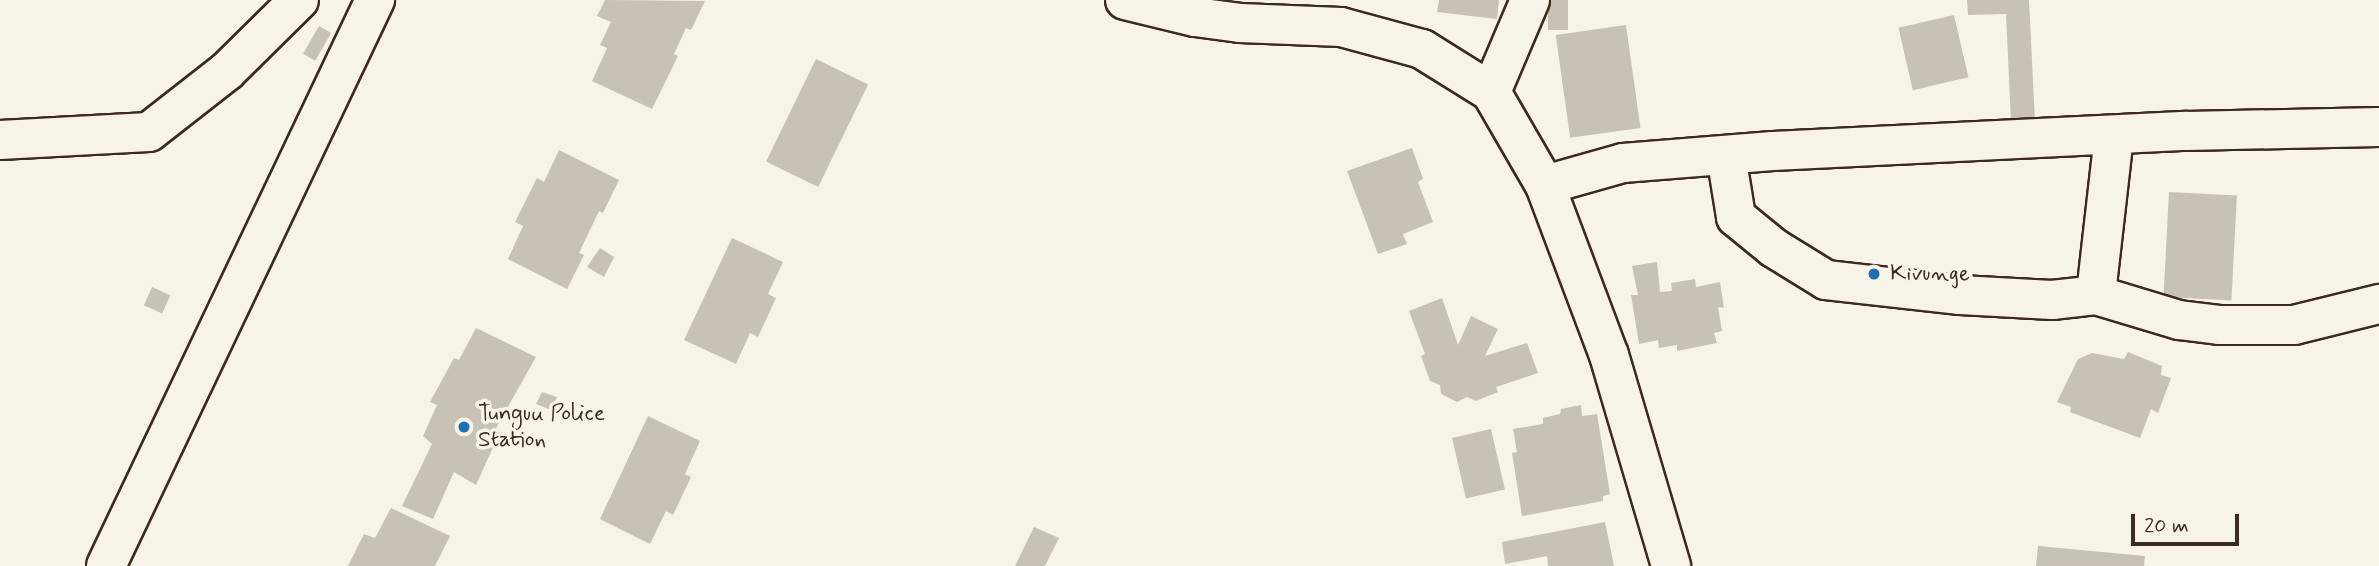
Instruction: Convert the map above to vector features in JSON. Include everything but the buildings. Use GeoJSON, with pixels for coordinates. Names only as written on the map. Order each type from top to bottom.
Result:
{"type":"FeatureCollection","features":[{"type":"Feature","properties":{"kind":"street"},"geometry":{"type":"LineString","coordinates":[[0,140],[149,132],[227,71],[299,0]]}},
{"type":"Feature","properties":{"kind":"street"},"geometry":{"type":"LineString","coordinates":[[106,566],[375,0]]}},
{"type":"Feature","properties":{"kind":"street"},"geometry":{"type":"LineString","coordinates":[[1125,0],[1195,17],[1240,23],[1341,27],[1422,49],[1491,92],[1545,185],[1609,355],[1671,566]]}},
{"type":"Feature","properties":{"kind":"street"},"geometry":{"type":"LineString","coordinates":[[1491,92],[1530,0]]}},
{"type":"Feature","properties":{"kind":"street"},"geometry":{"type":"LineString","coordinates":[[1545,185],[1623,163],[1926,141],[2379,127]]}},
{"type":"Feature","properties":{"kind":"street"},"geometry":{"type":"LineString","coordinates":[[2096,295],[2114,136]]}},
{"type":"Feature","properties":{"kind":"street"},"geometry":{"type":"LineString","coordinates":[[1726,155],[1737,217],[1774,248],[1826,281],[1960,295],[2052,300],[2096,295],[2179,320],[2219,325],[2294,325],[2379,304]]}},
{"type":"Feature","properties":{"kind":"place","name":"Kivunge"},"geometry":{"type":"Point","coordinates":[1874,274]}},
{"type":"Feature","properties":{"kind":"place","name":"Tunguu Police Station"},"geometry":{"type":"Point","coordinates":[464,427]}}]}
